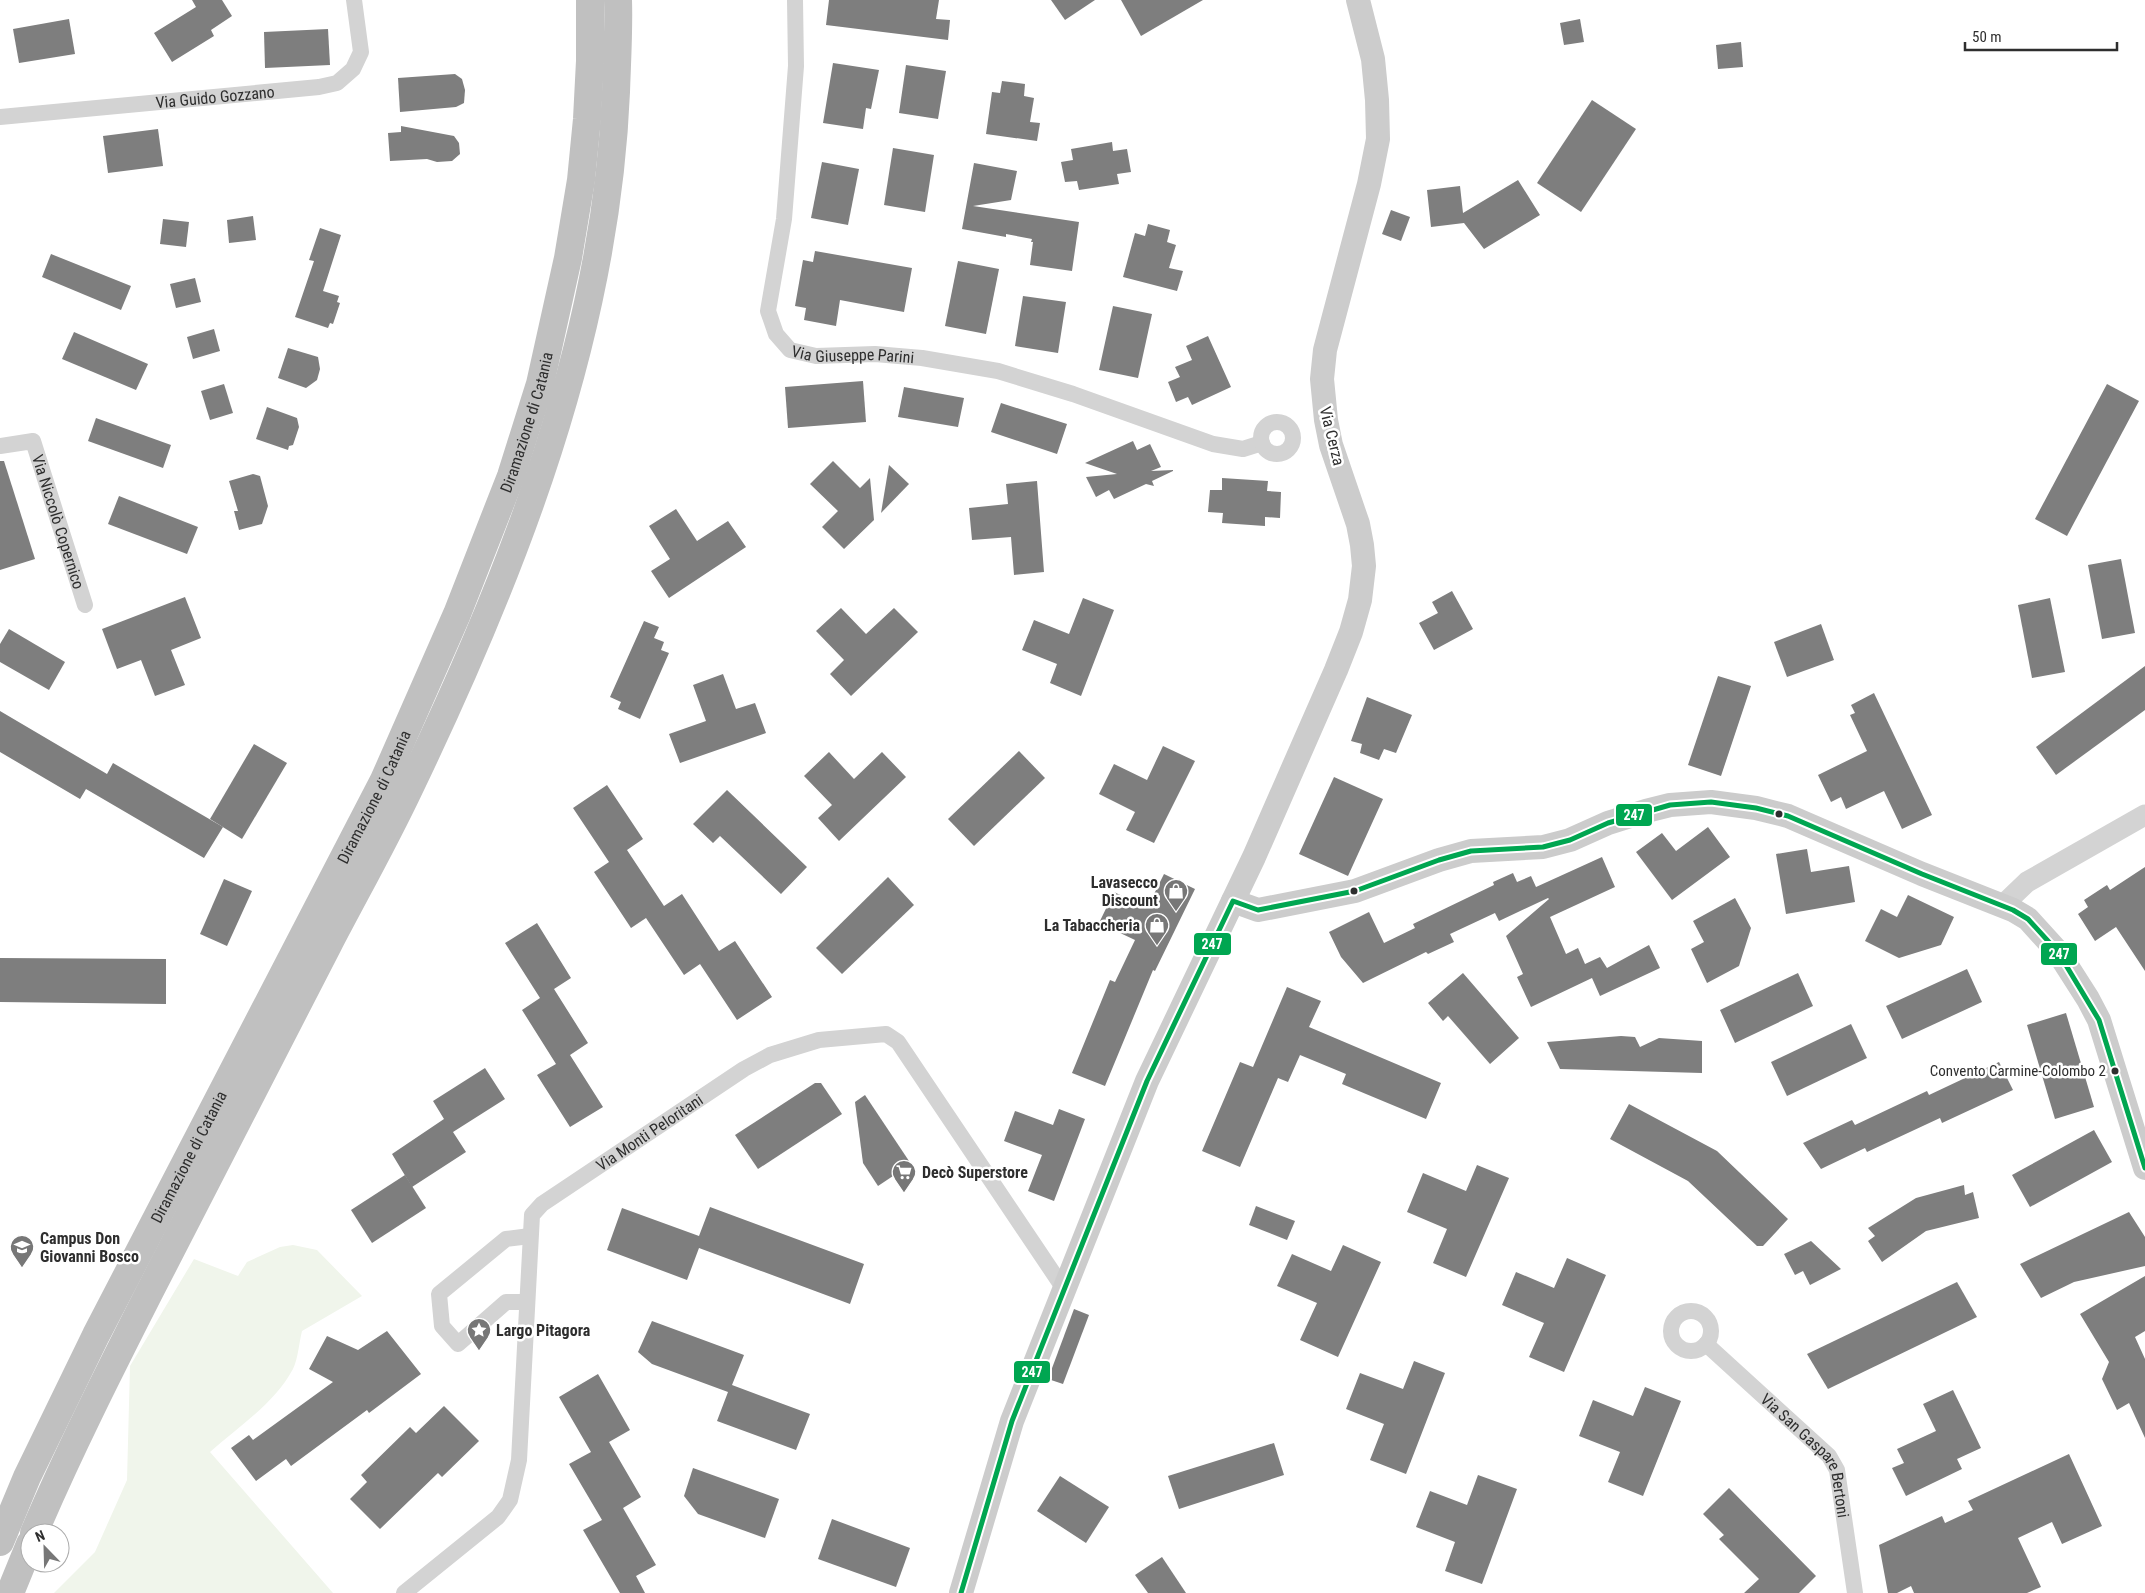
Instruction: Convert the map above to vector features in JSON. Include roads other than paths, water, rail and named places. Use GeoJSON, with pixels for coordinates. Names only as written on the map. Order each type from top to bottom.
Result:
{"type":"FeatureCollection","features":[{"type":"Feature","properties":{"kind":"highway","name":"Diramazione di Catania"},"geometry":{"type":"LineString","coordinates":[[0,1542],[27,1478],[96,1335],[384,780],[457,614],[511,476],[540,384],[568,258],[581,180],[590,61],[590,0]]}},
{"type":"Feature","properties":{"kind":"highway","name":"Diramazione di Catania"},"geometry":{"type":"LineString","coordinates":[[39,1523],[116,1359],[191,1209],[409,790],[483,626],[528,507],[568,387],[596,260],[610,172],[615,118],[618,0]]}},
{"type":"Feature","properties":{"kind":"highway"},"geometry":{"type":"LineString","coordinates":[[0,1528],[27,1478]]}},
{"type":"Feature","properties":{"kind":"highway"},"geometry":{"type":"LineString","coordinates":[[10,1593],[20,1568]]}},
{"type":"Feature","properties":{"kind":"main road","name":"Via Cerza"},"geometry":{"type":"LineString","coordinates":[[961,1593],[1012,1421],[1147,1081],[1254,857],[1348,639],[1360,600],[1364,566],[1358,524],[1332,445],[1326,420],[1322,379],[1325,350],[1369,184],[1378,139],[1373,59],[1358,0]]}},
{"type":"Feature","properties":{"kind":"main road"},"geometry":{"type":"LineString","coordinates":[[1233,901],[1258,910],[1355,891],[1439,860],[1471,852],[1543,847],[1570,840],[1608,823],[1670,805],[1711,802],[1756,808],[1788,816],[1922,874],[2003,905],[2028,919],[2058,952],[2099,1020],[2145,1168]]}},
{"type":"Feature","properties":{"kind":"street","name":"Via Guido Gozzano"},"geometry":{"type":"LineString","coordinates":[[0,117],[319,87],[337,83],[353,69],[361,52],[354,0]]}},
{"type":"Feature","properties":{"kind":"street","name":"Via Giuseppe Parini"},"geometry":{"type":"LineString","coordinates":[[794,0],[796,66],[784,219],[768,310],[776,334],[790,350],[816,356],[875,354],[922,358],[998,372],[1073,394],[1213,444],[1243,449],[1262,443]]}},
{"type":"Feature","properties":{"kind":"street","name":"Via Niccolò Copernico"},"geometry":{"type":"LineString","coordinates":[[0,446],[33,441],[85,606]]}},
{"type":"Feature","properties":{"kind":"street"},"geometry":{"type":"LineString","coordinates":[[2003,905],[2027,882],[2145,815]]}},
{"type":"Feature","properties":{"kind":"street","name":"Via Monti Peloritani"},"geometry":{"type":"LineString","coordinates":[[404,1593],[498,1517],[510,1500],[519,1460],[532,1215],[542,1204],[744,1069],[770,1055],[819,1040],[886,1034],[898,1042],[1064,1288]]}},
{"type":"Feature","properties":{"kind":"street"},"geometry":{"type":"LineString","coordinates":[[527,1302],[506,1302],[458,1344],[442,1326],[439,1294],[506,1239],[530,1236]]}},
{"type":"Feature","properties":{"kind":"street","name":"Via San Gaspare Bertoni"},"geometry":{"type":"LineString","coordinates":[[1706,1344],[1829,1456],[1837,1470],[1855,1593]]}},
{"type":"Feature","properties":{"kind":"place","name":"Lavasecco Discount"},"geometry":{"type":"Point","coordinates":[1176,912]}},
{"type":"Feature","properties":{"kind":"place","name":"La Tabaccheria"},"geometry":{"type":"Point","coordinates":[1157,946]}},
{"type":"Feature","properties":{"kind":"place","name":"Convento Carmine-Colombo 2"},"geometry":{"type":"Point","coordinates":[2115,1071]}},
{"type":"Feature","properties":{"kind":"place","name":"Decò Superstore"},"geometry":{"type":"Point","coordinates":[904,1193]}},
{"type":"Feature","properties":{"kind":"place","name":"Campus Don Giovanni Bosco"},"geometry":{"type":"Point","coordinates":[22,1268]}},
{"type":"Feature","properties":{"kind":"place","name":"Largo Pitagora"},"geometry":{"type":"Point","coordinates":[479,1351]}}]}
